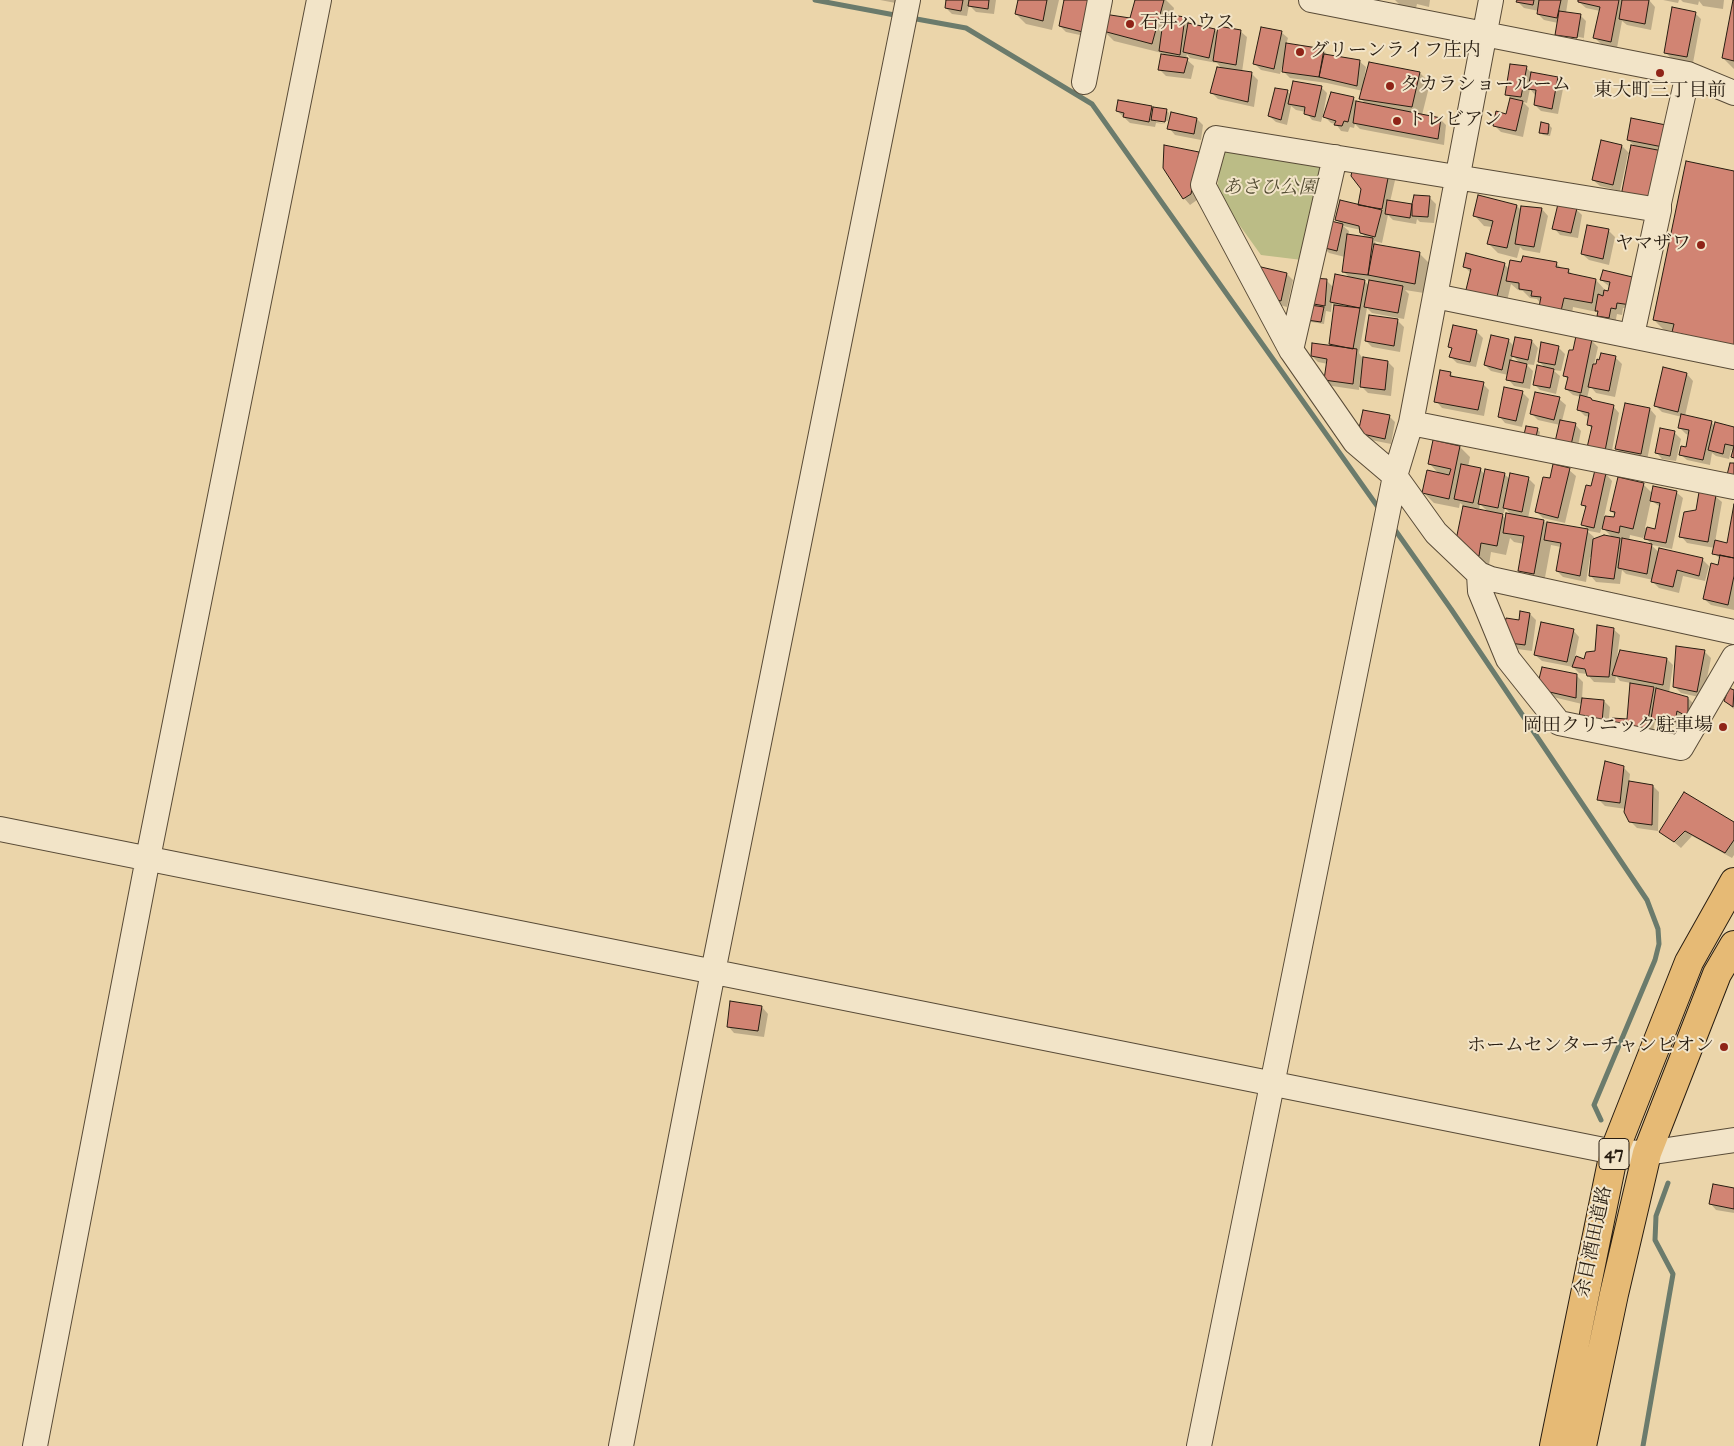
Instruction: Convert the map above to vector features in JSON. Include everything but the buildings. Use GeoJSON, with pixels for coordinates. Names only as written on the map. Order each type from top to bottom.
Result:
{"type":"FeatureCollection","features":[{"type":"Feature","properties":{"kind":"highway","name":"余目酒田道路"},"geometry":{"type":"LineString","coordinates":[[1554,1446],[1614,1152],[1689,962],[1734,882]]}},
{"type":"Feature","properties":{"kind":"highway","name":"余目酒田道路"},"geometry":{"type":"LineString","coordinates":[[1582,1446],[1614,1294],[1647,1153],[1717,974],[1734,945]]}},
{"type":"Feature","properties":{"kind":"street"},"geometry":{"type":"LineString","coordinates":[[35,1446],[148,858],[319,0]]}},
{"type":"Feature","properties":{"kind":"street"},"geometry":{"type":"LineString","coordinates":[[1084,82],[1100,0]]}},
{"type":"Feature","properties":{"kind":"street"},"geometry":{"type":"LineString","coordinates":[[1311,0],[1688,74],[1734,92]]}},
{"type":"Feature","properties":{"kind":"street"},"geometry":{"type":"LineString","coordinates":[[1199,1446],[1395,476],[1411,423],[1491,0]]}},
{"type":"Feature","properties":{"kind":"street"},"geometry":{"type":"LineString","coordinates":[[621,1446],[713,972],[906,11]]}},
{"type":"Feature","properties":{"kind":"street"},"geometry":{"type":"LineString","coordinates":[[1632,335],[1688,74]]}},
{"type":"Feature","properties":{"kind":"street"},"geometry":{"type":"LineString","coordinates":[[1659,210],[1216,138],[1202,185],[1291,350],[1355,442],[1395,476],[1436,533],[1480,574],[1491,579],[1734,632]]}},
{"type":"Feature","properties":{"kind":"street"},"geometry":{"type":"LineString","coordinates":[[1291,350],[1335,157]]}},
{"type":"Feature","properties":{"kind":"street"},"geometry":{"type":"LineString","coordinates":[[1435,296],[1734,357]]}},
{"type":"Feature","properties":{"kind":"street"},"geometry":{"type":"LineString","coordinates":[[1411,423],[1734,488]]}},
{"type":"Feature","properties":{"kind":"street"},"geometry":{"type":"LineString","coordinates":[[1480,574],[1480,591],[1508,658],[1559,724],[1681,748],[1734,657]]}},
{"type":"Feature","properties":{"kind":"street"},"geometry":{"type":"LineString","coordinates":[[0,829],[1614,1152],[1647,1153],[1734,1140]]}},
{"type":"Feature","properties":{"kind":"green space","name":"あさひ公園"},"geometry":{"type":"Polygon","coordinates":[[[1224,145],[1324,153],[1302,260],[1261,255],[1220,198],[1217,188],[1224,145]]]}},
{"type":"Feature","properties":{"kind":"waterway"},"geometry":{"type":"LineString","coordinates":[[815,0],[900,16]]}},
{"type":"Feature","properties":{"kind":"waterway"},"geometry":{"type":"LineString","coordinates":[[911,18],[966,28],[1092,104],[1380,510]]}},
{"type":"Feature","properties":{"kind":"waterway"},"geometry":{"type":"LineString","coordinates":[[1393,527],[1451,609],[1647,900],[1658,929],[1659,944],[1655,960],[1594,1105],[1601,1120]]}},
{"type":"Feature","properties":{"kind":"waterway"},"geometry":{"type":"LineString","coordinates":[[1643,1446],[1673,1274],[1655,1240],[1656,1216],[1668,1183]]}},
{"type":"Feature","properties":{"kind":"place","name":"石井ハウス"},"geometry":{"type":"Point","coordinates":[1130,24]}},
{"type":"Feature","properties":{"kind":"place","name":"グリーンライフ庄内"},"geometry":{"type":"Point","coordinates":[1300,52]}},
{"type":"Feature","properties":{"kind":"place","name":"東大町三丁目前"},"geometry":{"type":"Point","coordinates":[1660,73]}},
{"type":"Feature","properties":{"kind":"place","name":"タカラショールーム"},"geometry":{"type":"Point","coordinates":[1390,86]}},
{"type":"Feature","properties":{"kind":"place","name":"トレビアン"},"geometry":{"type":"Point","coordinates":[1397,121]}},
{"type":"Feature","properties":{"kind":"place","name":"ヤマザワ"},"geometry":{"type":"Point","coordinates":[1701,245]}},
{"type":"Feature","properties":{"kind":"place","name":"岡田クリニック駐車場"},"geometry":{"type":"Point","coordinates":[1723,727]}},
{"type":"Feature","properties":{"kind":"place","name":"ホームセンターチャンピオン"},"geometry":{"type":"Point","coordinates":[1724,1047]}}]}
